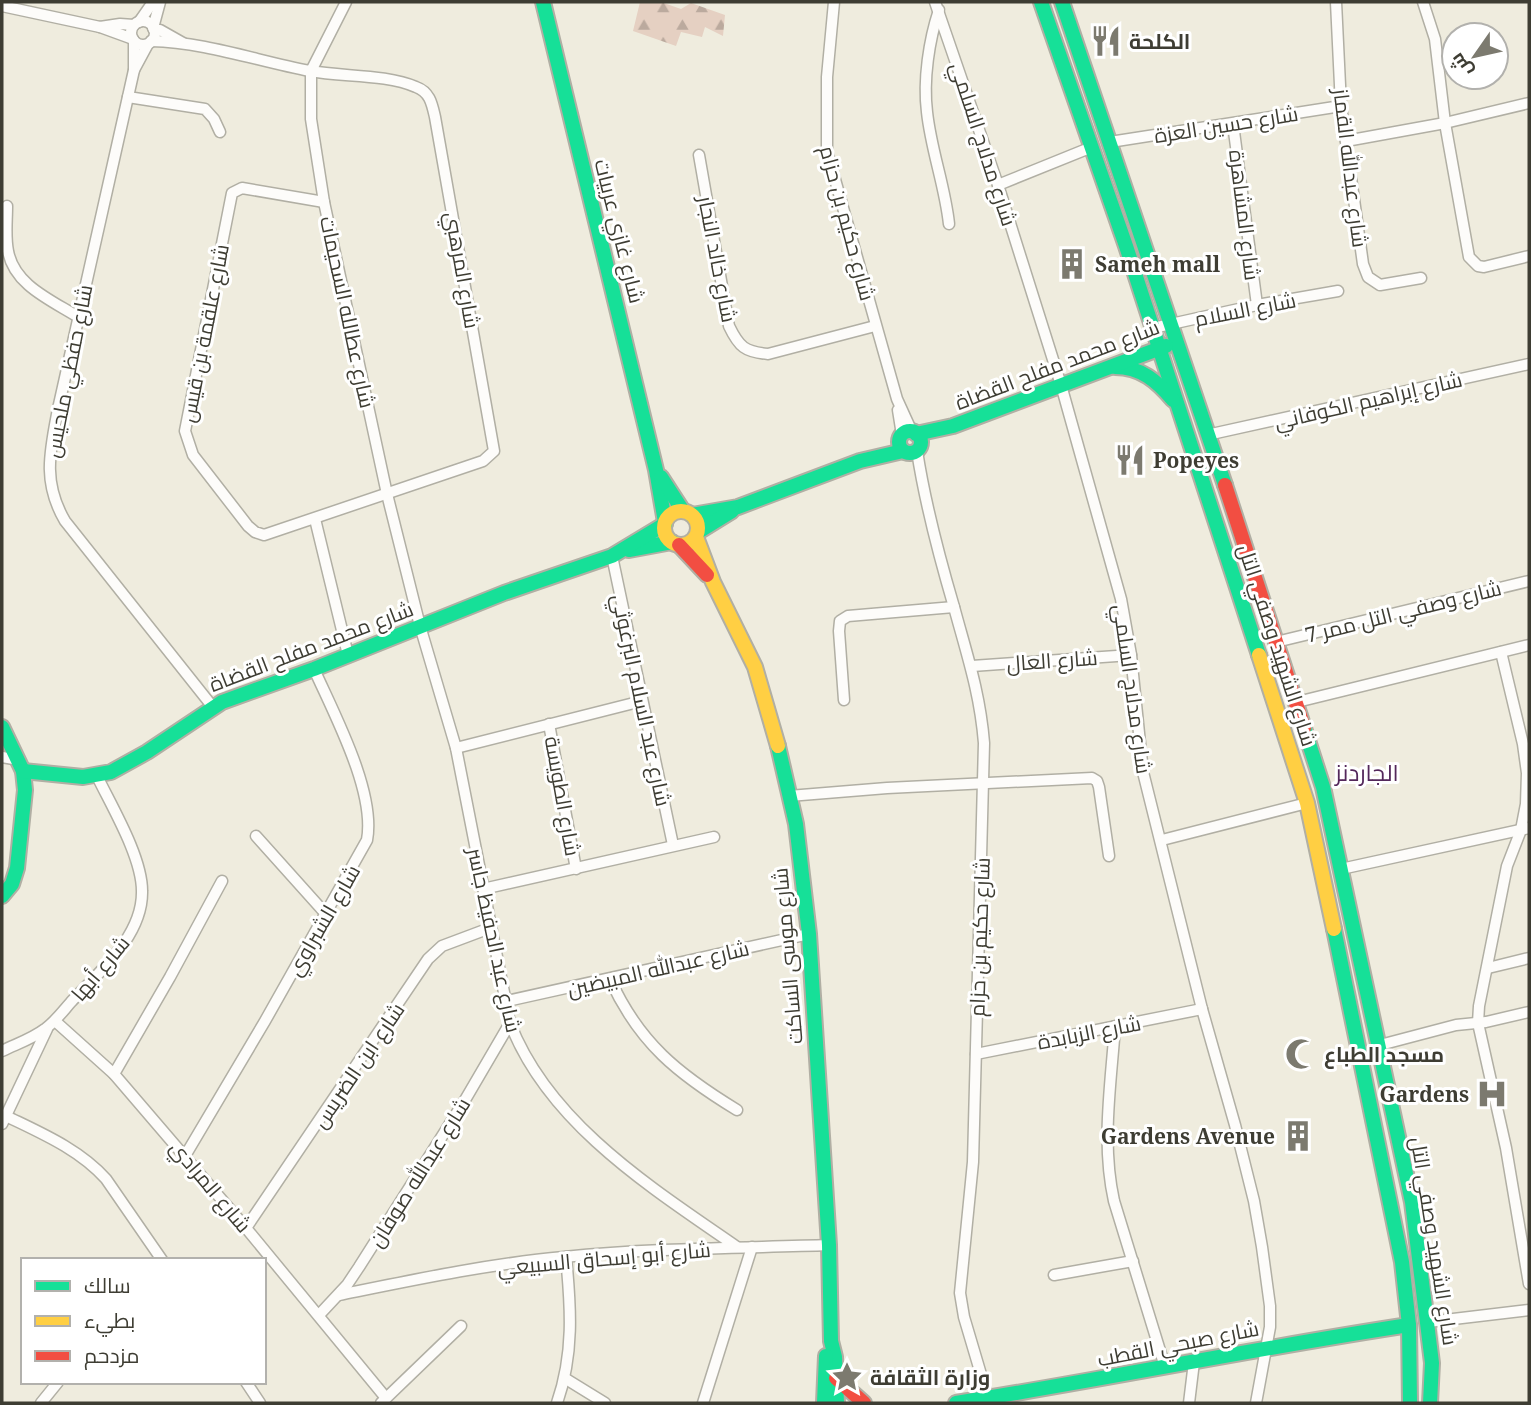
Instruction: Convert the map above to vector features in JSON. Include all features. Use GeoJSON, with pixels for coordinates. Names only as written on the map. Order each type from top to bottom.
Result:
{"type":"FeatureCollection","features":[{"type":"Feature","properties":{"kind":"street"},"geometry":{"type":"LineString","coordinates":[[133,40],[131,32],[153,2]]}},
{"type":"Feature","properties":{"kind":"street"},"geometry":{"type":"LineString","coordinates":[[149,43],[160,2]]}},
{"type":"Feature","properties":{"kind":"street","name":"شارع عطالله السحيمات"},"geometry":{"type":"LineString","coordinates":[[346,2],[311,71],[311,119],[324,202],[387,494],[420,626]]}},
{"type":"Feature","properties":{"kind":"street","name":"شارع غازي عربيات"},"geometry":{"type":"LineString","coordinates":[[543,2],[656,470],[665,522]]}},
{"type":"Feature","properties":{"kind":"street","name":"شارع حكيم بن حزام"},"geometry":{"type":"LineString","coordinates":[[834,2],[827,76],[827,151],[921,480],[981,709],[984,783],[973,1163],[960,1293],[964,1317],[988,1398]]}},
{"type":"Feature","properties":{"kind":"street","name":"شارع الشهيد وصفي التل"},"geometry":{"type":"LineString","coordinates":[[1041,2],[1093,147],[1307,803],[1339,947],[1402,1262],[1409,1325],[1410,1403]]}},
{"type":"Feature","properties":{"kind":"street","name":"شارع الشهيد وصفي التل"},"geometry":{"type":"LineString","coordinates":[[1062,2],[1172,324],[1323,786],[1412,1202],[1432,1363],[1430,1403]]}},
{"type":"Feature","properties":{"kind":"street","name":"شارع عبدالله القماز"},"geometry":{"type":"LineString","coordinates":[[1336,2],[1341,106],[1360,248],[1368,277],[1380,285],[1421,278]]}},
{"type":"Feature","properties":{"kind":"street"},"geometry":{"type":"LineString","coordinates":[[1423,2],[1434,39],[1445,123],[1467,250],[1473,261],[1484,267],[1529,256]]}},
{"type":"Feature","properties":{"kind":"street"},"geometry":{"type":"LineString","coordinates":[[2,6],[100,27],[140,45],[184,43],[311,71]]}},
{"type":"Feature","properties":{"kind":"street"},"geometry":{"type":"LineString","coordinates":[[937,6],[930,37],[926,110],[942,176],[949,224]]}},
{"type":"Feature","properties":{"kind":"street","name":"شارع مدلاج السلمي"},"geometry":{"type":"LineString","coordinates":[[937,6],[998,185],[1061,385],[1121,599],[1131,654],[1143,772],[1202,1009],[1236,1125],[1254,1201],[1270,1306],[1270,1327],[1256,1403]]}},
{"type":"Feature","properties":{"kind":"street"},"geometry":{"type":"LineString","coordinates":[[100,27],[145,22],[153,29],[184,43]]}},
{"type":"Feature","properties":{"kind":"street","name":"شارع حفظي ملحيس"},"geometry":{"type":"LineString","coordinates":[[133,40],[134,70],[51,446],[49,468],[52,497],[65,521],[212,706]]}},
{"type":"Feature","properties":{"kind":"street","name":"شارع حفظي ملحيس"},"geometry":{"type":"LineString","coordinates":[[134,70],[149,43]]}},
{"type":"Feature","properties":{"kind":"street","name":"شارع المرهبي"},"geometry":{"type":"LineString","coordinates":[[311,71],[399,82],[417,87],[426,93],[435,117],[478,351],[494,451],[483,461],[387,494]]}},
{"type":"Feature","properties":{"kind":"street"},"geometry":{"type":"LineString","coordinates":[[128,97],[205,109],[220,132]]}},
{"type":"Feature","properties":{"kind":"street"},"geometry":{"type":"LineString","coordinates":[[1346,141],[1445,123],[1529,103]]}},
{"type":"Feature","properties":{"kind":"street","name":"شارع حسين العزة"},"geometry":{"type":"LineString","coordinates":[[1111,142],[1341,106]]}},
{"type":"Feature","properties":{"kind":"street","name":"شارع المشاهرة"},"geometry":{"type":"LineString","coordinates":[[1233,124],[1257,305]]}},
{"type":"Feature","properties":{"kind":"street"},"geometry":{"type":"LineString","coordinates":[[998,185],[1093,147]]}},
{"type":"Feature","properties":{"kind":"street","name":"شارع خالد النجار"},"geometry":{"type":"LineString","coordinates":[[699,155],[729,326],[737,342],[752,353],[768,354],[875,326]]}},
{"type":"Feature","properties":{"kind":"street","name":"شارع علقمة بن قيس"},"geometry":{"type":"LineString","coordinates":[[324,202],[242,188],[232,192],[185,431],[193,455],[255,532],[264,535],[387,494]]}},
{"type":"Feature","properties":{"kind":"street"},"geometry":{"type":"LineString","coordinates":[[7,206],[7,248],[12,265],[22,279],[78,317]]}},
{"type":"Feature","properties":{"kind":"street","name":"شارع السلام"},"geometry":{"type":"LineString","coordinates":[[1153,328],[1257,305],[1338,292]]}},
{"type":"Feature","properties":{"kind":"street","name":"شارع محمد مفلح القضاة"},"geometry":{"type":"LineString","coordinates":[[697,535],[738,507],[1177,342]]}},
{"type":"Feature","properties":{"kind":"street","name":"شارع إبراهيم الكوفاني"},"geometry":{"type":"LineString","coordinates":[[1207,435],[1529,364]]}},
{"type":"Feature","properties":{"kind":"street"},"geometry":{"type":"LineString","coordinates":[[1103,369],[1123,367],[1140,371],[1156,380],[1178,407]]}},
{"type":"Feature","properties":{"kind":"street","name":"شارع غازي عربيات"},"geometry":{"type":"LineString","coordinates":[[656,470],[687,513]]}},
{"type":"Feature","properties":{"kind":"street","name":"شارع محمد مفلح القضاة"},"geometry":{"type":"LineString","coordinates":[[687,513],[738,507]]}},
{"type":"Feature","properties":{"kind":"street"},"geometry":{"type":"LineString","coordinates":[[674,513],[687,513],[697,523],[697,535],[689,543],[676,544],[665,533],[665,522],[674,513]]}},
{"type":"Feature","properties":{"kind":"street"},"geometry":{"type":"LineString","coordinates":[[315,519],[348,655]]}},
{"type":"Feature","properties":{"kind":"street","name":"شارع محمد مفلح القضاة"},"geometry":{"type":"LineString","coordinates":[[616,554],[665,522]]}},
{"type":"Feature","properties":{"kind":"street","name":"شارع موسى الساكت"},"geometry":{"type":"LineString","coordinates":[[697,535],[713,582],[755,667],[782,760],[796,824],[809,934],[829,1245],[831,1341],[837,1403]]}},
{"type":"Feature","properties":{"kind":"street","name":"شارع محمد مفلح القضاة"},"geometry":{"type":"LineString","coordinates":[[21,765],[97,776],[129,763],[212,706],[616,554],[676,544]]}},
{"type":"Feature","properties":{"kind":"street","name":"شارع موسى الساكت"},"geometry":{"type":"LineString","coordinates":[[676,544],[713,582]]}},
{"type":"Feature","properties":{"kind":"street","name":"شارع عبد السلام البرغوثي"},"geometry":{"type":"LineString","coordinates":[[616,554],[642,701],[673,845]]}},
{"type":"Feature","properties":{"kind":"street","name":"شارع وصفي التل ممر 7"},"geometry":{"type":"LineString","coordinates":[[1276,642],[1529,581]]}},
{"type":"Feature","properties":{"kind":"street"},"geometry":{"type":"LineString","coordinates":[[844,700],[839,631],[841,621],[848,616],[954,607]]}},
{"type":"Feature","properties":{"kind":"street","name":"شارع عبد الحفيظ جاسر"},"geometry":{"type":"LineString","coordinates":[[420,626],[456,748],[490,928],[510,1023],[517,1041],[552,1095],[609,1153],[737,1247]]}},
{"type":"Feature","properties":{"kind":"street"},"geometry":{"type":"LineString","coordinates":[[1297,702],[1529,645]]}},
{"type":"Feature","properties":{"kind":"street"},"geometry":{"type":"LineString","coordinates":[[1501,652],[1516,710],[1527,773],[1525,829],[1507,866],[1479,1006],[1478,1023],[1508,1159],[1529,1284]]}},
{"type":"Feature","properties":{"kind":"street","name":"شارع العال"},"geometry":{"type":"LineString","coordinates":[[972,667],[1131,654]]}},
{"type":"Feature","properties":{"kind":"street","name":"شارع الشبراوي"},"geometry":{"type":"LineString","coordinates":[[186,1156],[365,846],[370,828],[369,816],[349,751],[314,668]]}},
{"type":"Feature","properties":{"kind":"street"},"geometry":{"type":"LineString","coordinates":[[456,748],[642,701]]}},
{"type":"Feature","properties":{"kind":"street","name":"شارع الطويسة"},"geometry":{"type":"LineString","coordinates":[[549,724],[576,869]]}},
{"type":"Feature","properties":{"kind":"street"},"geometry":{"type":"LineString","coordinates":[[2,727],[21,765],[24,790],[19,861],[12,884],[2,896]]}},
{"type":"Feature","properties":{"kind":"street"},"geometry":{"type":"LineString","coordinates":[[2,757],[21,765]]}},
{"type":"Feature","properties":{"kind":"street","name":"شارع أبها"},"geometry":{"type":"LineString","coordinates":[[2,1051],[51,1025],[109,963],[131,930],[139,912],[142,891],[136,865],[123,829],[97,776]]}},
{"type":"Feature","properties":{"kind":"street"},"geometry":{"type":"LineString","coordinates":[[789,796],[1081,777],[1097,780],[1110,856]]}},
{"type":"Feature","properties":{"kind":"street"},"geometry":{"type":"LineString","coordinates":[[1162,840],[1307,803]]}},
{"type":"Feature","properties":{"kind":"street"},"geometry":{"type":"LineString","coordinates":[[1341,869],[1525,829]]}},
{"type":"Feature","properties":{"kind":"street"},"geometry":{"type":"LineString","coordinates":[[256,836],[325,913]]}},
{"type":"Feature","properties":{"kind":"street"},"geometry":{"type":"LineString","coordinates":[[483,890],[714,837]]}},
{"type":"Feature","properties":{"kind":"street"},"geometry":{"type":"LineString","coordinates":[[114,1074],[222,881]]}},
{"type":"Feature","properties":{"kind":"street","name":"شارع ابن الضريس"},"geometry":{"type":"LineString","coordinates":[[246,1228],[428,959],[442,946],[490,928]]}},
{"type":"Feature","properties":{"kind":"street","name":"شارع عبدالله المبيضين"},"geometry":{"type":"LineString","coordinates":[[507,1001],[809,934]]}},
{"type":"Feature","properties":{"kind":"street"},"geometry":{"type":"LineString","coordinates":[[1488,968],[1529,958]]}},
{"type":"Feature","properties":{"kind":"street"},"geometry":{"type":"LineString","coordinates":[[610,979],[624,1009],[655,1048],[702,1089],[737,1110]]}},
{"type":"Feature","properties":{"kind":"street","name":"شارع الزبابدة"},"geometry":{"type":"LineString","coordinates":[[976,1054],[1202,1009]]}},
{"type":"Feature","properties":{"kind":"street"},"geometry":{"type":"LineString","coordinates":[[1380,1045],[1442,1028],[1529,1012]]}},
{"type":"Feature","properties":{"kind":"street","name":"شارع عبدالله صوفان"},"geometry":{"type":"LineString","coordinates":[[319,1315],[339,1295],[376,1241],[510,1023]]}},
{"type":"Feature","properties":{"kind":"street"},"geometry":{"type":"LineString","coordinates":[[51,1025],[4,1120],[62,1144],[95,1167],[159,1258]]}},
{"type":"Feature","properties":{"kind":"street","name":"شارع المرادي"},"geometry":{"type":"LineString","coordinates":[[51,1025],[114,1074],[319,1315],[383,1401]]}},
{"type":"Feature","properties":{"kind":"street"},"geometry":{"type":"LineString","coordinates":[[1115,1026],[1107,1155],[1114,1201],[1165,1367]]}},
{"type":"Feature","properties":{"kind":"street","name":"شارع أبو إسحاق السبيعي"},"geometry":{"type":"LineString","coordinates":[[339,1295],[517,1262],[566,1256],[829,1245]]}},
{"type":"Feature","properties":{"kind":"street"},"geometry":{"type":"LineString","coordinates":[[703,1403],[752,1247]]}},
{"type":"Feature","properties":{"kind":"street"},"geometry":{"type":"LineString","coordinates":[[557,1403],[566,1380],[572,1330],[566,1256]]}},
{"type":"Feature","properties":{"kind":"street"},"geometry":{"type":"LineString","coordinates":[[1054,1275],[1133,1261]]}},
{"type":"Feature","properties":{"kind":"street"},"geometry":{"type":"LineString","coordinates":[[1428,1322],[1529,1310]]}},
{"type":"Feature","properties":{"kind":"street","name":"شارع صبحي القطب"},"geometry":{"type":"LineString","coordinates":[[956,1403],[1409,1325]]}},
{"type":"Feature","properties":{"kind":"street"},"geometry":{"type":"LineString","coordinates":[[383,1401],[461,1326]]}},
{"type":"Feature","properties":{"kind":"street","name":"شارع موسى الساكت"},"geometry":{"type":"LineString","coordinates":[[824,1403],[826,1355],[831,1341]]}},
{"type":"Feature","properties":{"kind":"street"},"geometry":{"type":"LineString","coordinates":[[1189,1403],[1194,1362]]}},
{"type":"Feature","properties":{"kind":"street"},"geometry":{"type":"LineString","coordinates":[[836,1378],[864,1403]]}},
{"type":"Feature","properties":{"kind":"street"},"geometry":{"type":"LineString","coordinates":[[566,1380],[605,1403]]}},
{"type":"Feature","properties":{"kind":"street"},"geometry":{"type":"LineString","coordinates":[[41,1403],[56,1384]]}},
{"type":"Feature","properties":{"kind":"street"},"geometry":{"type":"LineString","coordinates":[[247,1384],[260,1403]]}},
{"type":"Feature","properties":{"kind":"green space"},"geometry":{"type":"Polygon","coordinates":[[[640,2],[661,2],[681,9],[691,3],[725,15],[723,36],[705,27],[702,37],[681,32],[676,46],[633,31],[640,2]]]}},
{"type":"Feature","properties":{"kind":"traffic: fast"},"geometry":{"type":"LineString","coordinates":[[543,2],[656,470],[665,522]]}},
{"type":"Feature","properties":{"kind":"traffic: fast"},"geometry":{"type":"LineString","coordinates":[[1041,2],[1126,246],[1259,655]]}},
{"type":"Feature","properties":{"kind":"traffic: fast"},"geometry":{"type":"LineString","coordinates":[[1062,2],[1225,485]]}},
{"type":"Feature","properties":{"kind":"traffic: fast"},"geometry":{"type":"LineString","coordinates":[[916,434],[953,426],[1166,346]]}},
{"type":"Feature","properties":{"kind":"traffic: fast"},"geometry":{"type":"LineString","coordinates":[[1115,367],[1141,372],[1173,400]]}},
{"type":"Feature","properties":{"kind":"traffic: fast"},"geometry":{"type":"LineString","coordinates":[[910,431],[918,434],[921,442],[918,450],[910,453],[902,450],[899,442],[902,434],[910,431]]}},
{"type":"Feature","properties":{"kind":"traffic: fast"},"geometry":{"type":"LineString","coordinates":[[692,515],[738,507],[860,461],[903,451]]}},
{"type":"Feature","properties":{"kind":"traffic: fast"},"geometry":{"type":"LineString","coordinates":[[661,477],[683,511]]}},
{"type":"Feature","properties":{"kind":"traffic: fast"},"geometry":{"type":"LineString","coordinates":[[698,532],[732,511]]}},
{"type":"Feature","properties":{"kind":"traffic: fast"},"geometry":{"type":"LineString","coordinates":[[23,771],[83,777],[111,772],[147,752],[222,702],[314,669],[504,593],[612,556],[665,524]]}},
{"type":"Feature","properties":{"kind":"traffic: fast"},"geometry":{"type":"LineString","coordinates":[[629,550],[672,542]]}},
{"type":"Feature","properties":{"kind":"traffic: fast"},"geometry":{"type":"LineString","coordinates":[[2,727],[23,771],[25,790],[17,868],[12,884],[2,896]]}},
{"type":"Feature","properties":{"kind":"traffic: fast"},"geometry":{"type":"LineString","coordinates":[[1304,728],[1323,787],[1412,1202],[1432,1363],[1430,1403]]}},
{"type":"Feature","properties":{"kind":"traffic: fast"},"geometry":{"type":"LineString","coordinates":[[778,746],[796,824],[809,934],[829,1245],[831,1341],[835,1357],[837,1403]]}},
{"type":"Feature","properties":{"kind":"traffic: fast"},"geometry":{"type":"LineString","coordinates":[[1334,929],[1402,1262],[1409,1325],[1410,1403]]}},
{"type":"Feature","properties":{"kind":"traffic: fast"},"geometry":{"type":"LineString","coordinates":[[956,1403],[1409,1325]]}},
{"type":"Feature","properties":{"kind":"traffic: fast"},"geometry":{"type":"LineString","coordinates":[[824,1403],[826,1356]]}},
{"type":"Feature","properties":{"kind":"traffic: slow"},"geometry":{"type":"LineString","coordinates":[[681,511],[693,516],[698,528],[693,540],[681,545],[669,540],[664,528],[669,516],[681,511]]}},
{"type":"Feature","properties":{"kind":"traffic: slow"},"geometry":{"type":"LineString","coordinates":[[696,537],[713,582],[755,667],[778,746]]}},
{"type":"Feature","properties":{"kind":"traffic: slow"},"geometry":{"type":"LineString","coordinates":[[1259,655],[1307,803],[1334,929]]}},
{"type":"Feature","properties":{"kind":"traffic: jam"},"geometry":{"type":"LineString","coordinates":[[1225,485],[1304,728]]}},
{"type":"Feature","properties":{"kind":"traffic: jam"},"geometry":{"type":"LineString","coordinates":[[679,545],[707,575]]}},
{"type":"Feature","properties":{"kind":"traffic: jam"},"geometry":{"type":"LineString","coordinates":[[836,1378],[864,1403]]}},
{"type":"Feature","properties":{"kind":"place","name":"الكلحة"},"geometry":{"type":"Point","coordinates":[1106,41]}},
{"type":"Feature","properties":{"kind":"place","name":"Sameh mall"},"geometry":{"type":"Point","coordinates":[1072,264]}},
{"type":"Feature","properties":{"kind":"place","name":"Popeyes"},"geometry":{"type":"Point","coordinates":[1130,460]}},
{"type":"Feature","properties":{"kind":"place","name":"مسجد الطباع"},"geometry":{"type":"Point","coordinates":[1301,1054]}},
{"type":"Feature","properties":{"kind":"place","name":"Gardens"},"geometry":{"type":"Point","coordinates":[1492,1094]}},
{"type":"Feature","properties":{"kind":"place","name":"Gardens Avenue"},"geometry":{"type":"Point","coordinates":[1298,1136]}},
{"type":"Feature","properties":{"kind":"place","name":"وزارة الثقافة"},"geometry":{"type":"Point","coordinates":[847,1377]}},
{"type":"Feature","properties":{"kind":"district","name":"الجاردنز"},"geometry":{"type":"Point","coordinates":[1367,772]}}]}
